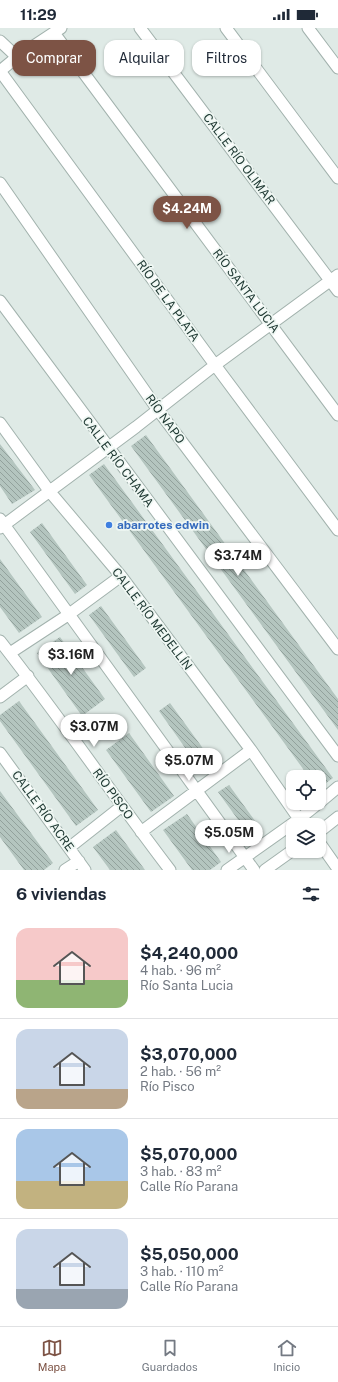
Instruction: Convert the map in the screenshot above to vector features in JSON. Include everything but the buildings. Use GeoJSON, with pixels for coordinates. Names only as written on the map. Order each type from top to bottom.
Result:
{"type":"FeatureCollection","features":[{"type":"Feature","properties":{"kind":"street","name":"CALLE RÍO OLIMAR"},"geometry":{"type":"LineString","coordinates":[[140,28],[334,278],[338,291]]}},
{"type":"Feature","properties":{"kind":"street"},"geometry":{"type":"LineString","coordinates":[[226,28],[338,178]]}},
{"type":"Feature","properties":{"kind":"street"},"geometry":{"type":"LineString","coordinates":[[308,28],[338,68]]}},
{"type":"Feature","properties":{"kind":"street"},"geometry":{"type":"LineString","coordinates":[[42,40],[57,30]]}},
{"type":"Feature","properties":{"kind":"street","name":"RÍO SANTA LUCIA"},"geometry":{"type":"LineString","coordinates":[[57,30],[338,415]]}},
{"type":"Feature","properties":{"kind":"street"},"geometry":{"type":"LineString","coordinates":[[0,41],[12,52]]}},
{"type":"Feature","properties":{"kind":"street"},"geometry":{"type":"LineString","coordinates":[[0,71],[12,61]]}},
{"type":"Feature","properties":{"kind":"street","name":"RÍO DE LA PLATA"},"geometry":{"type":"LineString","coordinates":[[0,71],[215,365],[338,530]]}},
{"type":"Feature","properties":{"kind":"street","name":"RÍO NAPO"},"geometry":{"type":"LineString","coordinates":[[0,183],[158,410],[338,649]]}},
{"type":"Feature","properties":{"kind":"street"},"geometry":{"type":"LineString","coordinates":[[254,870],[197,790],[1,524],[50,492],[215,365],[334,278]]}},
{"type":"Feature","properties":{"kind":"street","name":"CALLE RÍO CHAMA"},"geometry":{"type":"LineString","coordinates":[[0,301],[338,756]]}},
{"type":"Feature","properties":{"kind":"street","name":"CALLE RÍO MEDELLÍN"},"geometry":{"type":"LineString","coordinates":[[1,427],[50,492],[121,576],[251,750],[298,818]]}},
{"type":"Feature","properties":{"kind":"street"},"geometry":{"type":"LineString","coordinates":[[10,653],[68,615],[121,576]]}},
{"type":"Feature","properties":{"kind":"street","name":"RÍO PISCO"},"geometry":{"type":"LineString","coordinates":[[0,641],[28,676],[170,870]]}},
{"type":"Feature","properties":{"kind":"street"},"geometry":{"type":"LineString","coordinates":[[0,697],[28,676]]}},
{"type":"Feature","properties":{"kind":"street"},"geometry":{"type":"LineString","coordinates":[[141,832],[251,750]]}},
{"type":"Feature","properties":{"kind":"street","name":"CALLE RÍO ACRE"},"geometry":{"type":"LineString","coordinates":[[0,753],[70,847],[85,870]]}},
{"type":"Feature","properties":{"kind":"street"},"geometry":{"type":"LineString","coordinates":[[326,797],[338,787]]}},
{"type":"Feature","properties":{"kind":"street"},"geometry":{"type":"LineString","coordinates":[[70,847],[122,806]]}},
{"type":"Feature","properties":{"kind":"street"},"geometry":{"type":"LineString","coordinates":[[300,818],[310,810]]}},
{"type":"Feature","properties":{"kind":"street"},"geometry":{"type":"LineString","coordinates":[[326,826],[338,817]]}},
{"type":"Feature","properties":{"kind":"street"},"geometry":{"type":"LineString","coordinates":[[227,870],[286,828]]}},
{"type":"Feature","properties":{"kind":"street"},"geometry":{"type":"LineString","coordinates":[[326,852],[338,869]]}},
{"type":"Feature","properties":{"kind":"street"},"geometry":{"type":"LineString","coordinates":[[265,870],[286,855]]}},
{"type":"Feature","properties":{"kind":"street"},"geometry":{"type":"LineString","coordinates":[[65,870],[78,861]]}},
{"type":"Feature","properties":{"kind":"place","name":"abarrotes edwin"},"geometry":{"type":"Point","coordinates":[109,525]}}]}
